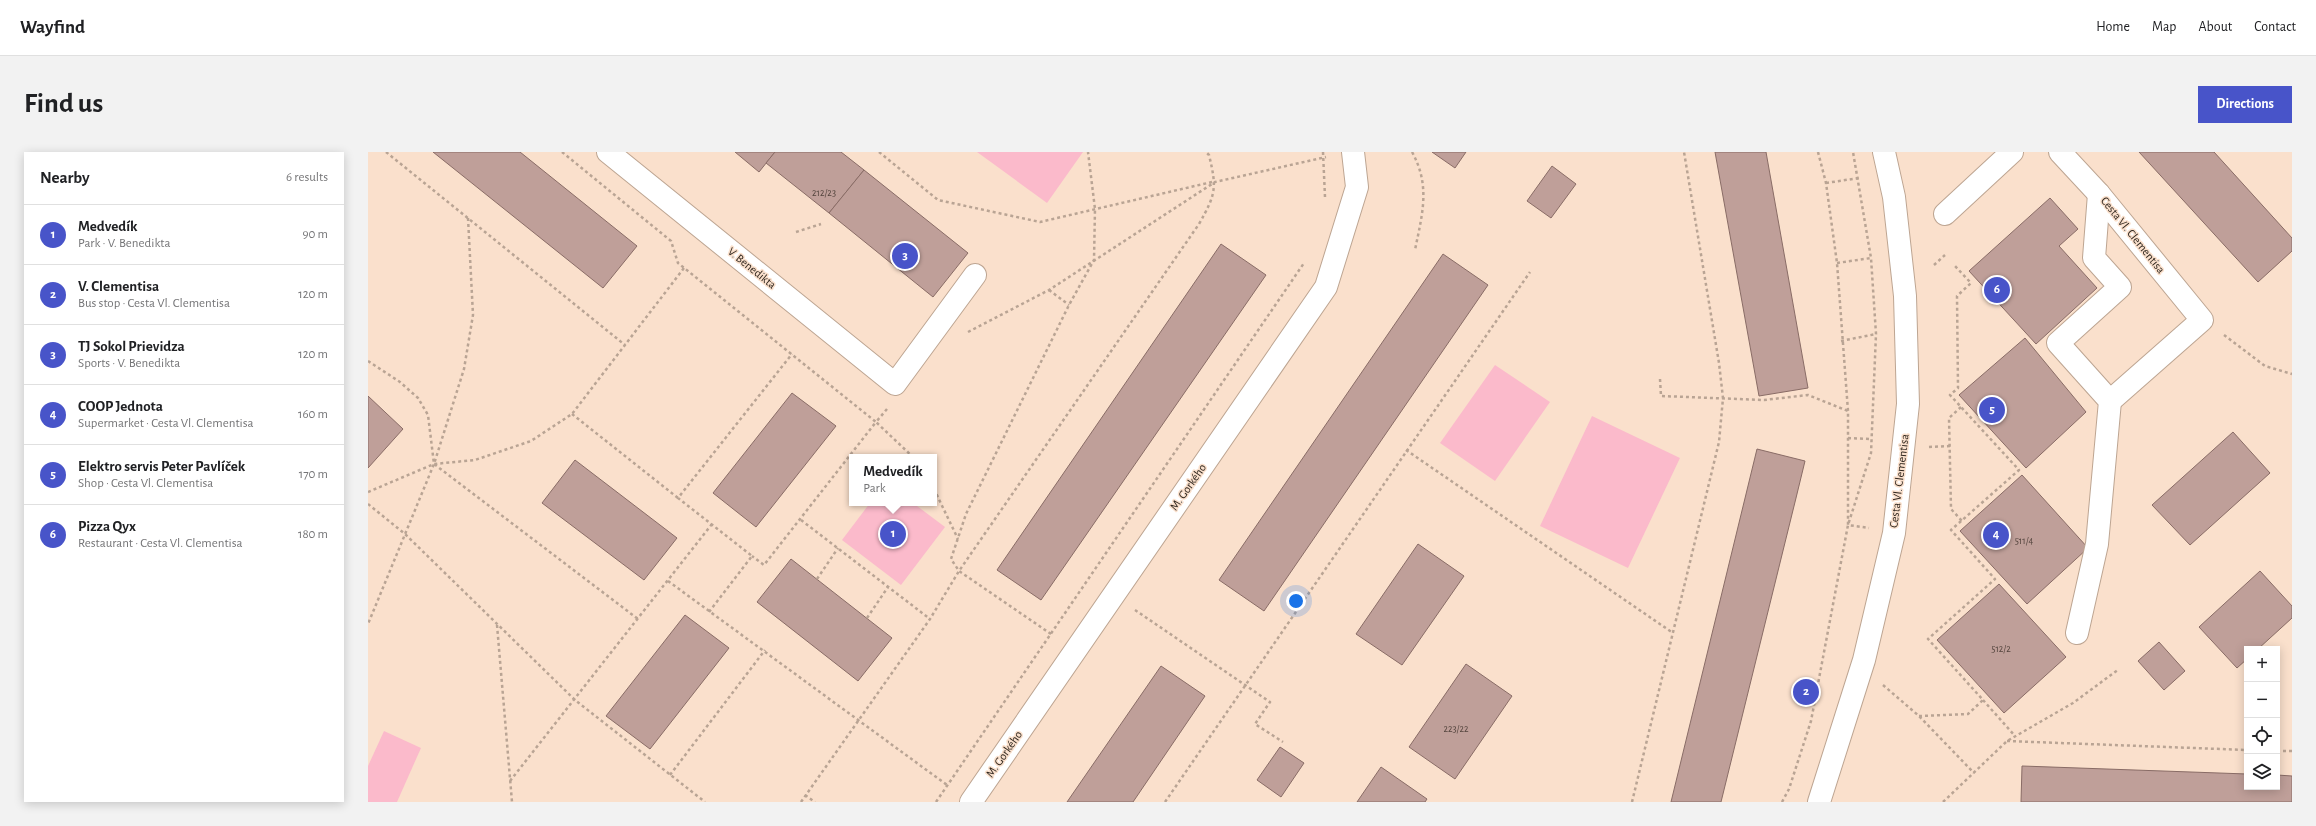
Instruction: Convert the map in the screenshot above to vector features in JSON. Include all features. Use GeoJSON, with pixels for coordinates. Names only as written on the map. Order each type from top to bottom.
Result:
{"type":"FeatureCollection","features":[{"type":"Feature","properties":{"kind":"street","name":"V. Benedikta"},"geometry":{"type":"LineString","coordinates":[[608,152],[895,384],[975,275]]}},
{"type":"Feature","properties":{"kind":"street","name":"M. Gorkého"},"geometry":{"type":"LineString","coordinates":[[971,802],[1326,287],[1357,187],[1353,152]]}},
{"type":"Feature","properties":{"kind":"street","name":"Cesta Vl. Clementisa"},"geometry":{"type":"LineString","coordinates":[[1819,802],[1864,660],[1894,533],[1908,404],[1905,296],[1894,197],[1884,152]]}},
{"type":"Feature","properties":{"kind":"street"},"geometry":{"type":"LineString","coordinates":[[1945,214],[2012,152]]}},
{"type":"Feature","properties":{"kind":"street","name":"Cesta Vl. Clementisa"},"geometry":{"type":"LineString","coordinates":[[2060,152],[2099,194],[2202,320]]}},
{"type":"Feature","properties":{"kind":"street"},"geometry":{"type":"LineString","coordinates":[[2099,194],[2094,258],[2120,287],[2058,343],[2110,401]]}},
{"type":"Feature","properties":{"kind":"street"},"geometry":{"type":"LineString","coordinates":[[2077,633],[2098,544],[2110,401],[2202,320]]}},
{"type":"Feature","properties":{"kind":"path"},"geometry":{"type":"LineString","coordinates":[[386,152],[625,345]]}},
{"type":"Feature","properties":{"kind":"path"},"geometry":{"type":"LineString","coordinates":[[562,152],[671,241],[678,262],[684,268],[876,422],[910,454]]}},
{"type":"Feature","properties":{"kind":"path"},"geometry":{"type":"LineString","coordinates":[[879,152],[938,200],[1040,222],[1330,156]]}},
{"type":"Feature","properties":{"kind":"path"},"geometry":{"type":"LineString","coordinates":[[1051,634],[959,572],[951,559],[966,514],[1069,305],[1094,260],[1095,209],[1088,152]]}},
{"type":"Feature","properties":{"kind":"path"},"geometry":{"type":"LineString","coordinates":[[801,802],[857,720],[930,619],[959,572],[1199,224],[1211,202],[1215,182],[1206,152]]}},
{"type":"Feature","properties":{"kind":"path"},"geometry":{"type":"LineString","coordinates":[[1323,152],[1323,204]]}},
{"type":"Feature","properties":{"kind":"path"},"geometry":{"type":"LineString","coordinates":[[1412,152],[1418,162],[1425,197],[1415,250]]}},
{"type":"Feature","properties":{"kind":"path"},"geometry":{"type":"LineString","coordinates":[[1632,802],[1719,442],[1723,398],[1720,363],[1684,152]]}},
{"type":"Feature","properties":{"kind":"path"},"geometry":{"type":"LineString","coordinates":[[1818,152],[1826,183],[1837,262],[1841,341],[1848,411],[1848,525]]}},
{"type":"Feature","properties":{"kind":"path"},"geometry":{"type":"LineString","coordinates":[[1782,802],[1789,789],[1812,721],[1848,525],[1871,452],[1876,334],[1871,258],[1859,178],[1853,152]]}},
{"type":"Feature","properties":{"kind":"path"},"geometry":{"type":"LineString","coordinates":[[1826,183],[1859,178]]}},
{"type":"Feature","properties":{"kind":"path"},"geometry":{"type":"LineString","coordinates":[[966,332],[1049,290],[1215,182]]}},
{"type":"Feature","properties":{"kind":"path"},"geometry":{"type":"LineString","coordinates":[[368,624],[434,464],[464,369],[473,315],[468,218]]}},
{"type":"Feature","properties":{"kind":"path"},"geometry":{"type":"LineString","coordinates":[[796,232],[821,224]]}},
{"type":"Feature","properties":{"kind":"path"},"geometry":{"type":"LineString","coordinates":[[1934,265],[1945,255]]}},
{"type":"Feature","properties":{"kind":"path"},"geometry":{"type":"LineString","coordinates":[[936,802],[1309,256]]}},
{"type":"Feature","properties":{"kind":"path"},"geometry":{"type":"LineString","coordinates":[[1837,262],[1871,258]]}},
{"type":"Feature","properties":{"kind":"path"},"geometry":{"type":"LineString","coordinates":[[1955,266],[1971,283],[1957,296],[1958,388],[1950,394],[2019,470],[1952,530],[1995,579],[1928,639],[2015,736]]}},
{"type":"Feature","properties":{"kind":"path"},"geometry":{"type":"LineString","coordinates":[[368,492],[434,464],[475,460],[531,441],[572,414],[684,268]]}},
{"type":"Feature","properties":{"kind":"path"},"geometry":{"type":"LineString","coordinates":[[1165,802],[1530,272]]}},
{"type":"Feature","properties":{"kind":"path"},"geometry":{"type":"LineString","coordinates":[[1049,290],[1069,305]]}},
{"type":"Feature","properties":{"kind":"path"},"geometry":{"type":"LineString","coordinates":[[2202,320],[2265,366],[2292,374]]}},
{"type":"Feature","properties":{"kind":"path"},"geometry":{"type":"LineString","coordinates":[[1841,341],[1876,334]]}},
{"type":"Feature","properties":{"kind":"path"},"geometry":{"type":"LineString","coordinates":[[678,498],[792,354]]}},
{"type":"Feature","properties":{"kind":"path"},"geometry":{"type":"LineString","coordinates":[[368,361],[400,382],[418,398],[428,415],[434,464],[638,619]]}},
{"type":"Feature","properties":{"kind":"path"},"geometry":{"type":"LineString","coordinates":[[1660,379],[1661,396],[1764,400],[1808,395],[1848,411]]}},
{"type":"Feature","properties":{"kind":"path"},"geometry":{"type":"LineString","coordinates":[[1961,407],[1949,418],[1950,509],[1962,521]]}},
{"type":"Feature","properties":{"kind":"path"},"geometry":{"type":"LineString","coordinates":[[572,414],[764,565],[849,457]]}},
{"type":"Feature","properties":{"kind":"path"},"geometry":{"type":"LineString","coordinates":[[852,454],[876,422]]}},
{"type":"Feature","properties":{"kind":"path"},"geometry":{"type":"LineString","coordinates":[[1848,438],[1871,440]]}},
{"type":"Feature","properties":{"kind":"path"},"geometry":{"type":"LineString","coordinates":[[1933,446],[1950,446]]}},
{"type":"Feature","properties":{"kind":"path"},"geometry":{"type":"LineString","coordinates":[[1406,450],[1673,633]]}},
{"type":"Feature","properties":{"kind":"path"},"geometry":{"type":"LineString","coordinates":[[937,495],[958,539]]}},
{"type":"Feature","properties":{"kind":"path"},"geometry":{"type":"LineString","coordinates":[[368,504],[404,534],[575,700],[705,802]]}},
{"type":"Feature","properties":{"kind":"path"},"geometry":{"type":"LineString","coordinates":[[801,520],[930,619]]}},
{"type":"Feature","properties":{"kind":"path"},"geometry":{"type":"LineString","coordinates":[[510,781],[712,524]]}},
{"type":"Feature","properties":{"kind":"path"},"geometry":{"type":"LineString","coordinates":[[1848,525],[1894,533]]}},
{"type":"Feature","properties":{"kind":"path"},"geometry":{"type":"LineString","coordinates":[[817,579],[838,548]]}},
{"type":"Feature","properties":{"kind":"path"},"geometry":{"type":"LineString","coordinates":[[709,612],[752,556]]}},
{"type":"Feature","properties":{"kind":"path"},"geometry":{"type":"LineString","coordinates":[[668,581],[709,612],[765,650],[857,720],[947,785]]}},
{"type":"Feature","properties":{"kind":"path"},"geometry":{"type":"LineString","coordinates":[[867,618],[888,587]]}},
{"type":"Feature","properties":{"kind":"path"},"geometry":{"type":"LineString","coordinates":[[1113,596],[1270,702],[1256,724],[1283,742]]}},
{"type":"Feature","properties":{"kind":"path"},"geometry":{"type":"LineString","coordinates":[[498,625],[512,802]]}},
{"type":"Feature","properties":{"kind":"path"},"geometry":{"type":"LineString","coordinates":[[670,775],[765,650]]}},
{"type":"Feature","properties":{"kind":"path"},"geometry":{"type":"LineString","coordinates":[[1943,802],[2007,741],[2073,702],[2119,669]]}},
{"type":"Feature","properties":{"kind":"path"},"geometry":{"type":"LineString","coordinates":[[1883,685],[1919,716],[1974,773]]}},
{"type":"Feature","properties":{"kind":"path"},"geometry":{"type":"LineString","coordinates":[[1919,716],[1968,714],[1983,700]]}},
{"type":"Feature","properties":{"kind":"path"},"geometry":{"type":"LineString","coordinates":[[2007,741],[2244,750]]}},
{"type":"Feature","properties":{"kind":"path"},"geometry":{"type":"LineString","coordinates":[[2280,751],[2292,751]]}},
{"type":"Feature","properties":{"kind":"path"},"geometry":{"type":"LineString","coordinates":[[805,795],[815,802]]}},
{"type":"Feature","properties":{"kind":"shaded area"},"geometry":{"type":"Polygon","coordinates":[[[977,152],[1083,152],[1047,203],[977,152]]]}},
{"type":"Feature","properties":{"kind":"shaded area"},"geometry":{"type":"Polygon","coordinates":[[[1495,365],[1550,402],[1495,481],[1440,443],[1495,365]]]}},
{"type":"Feature","properties":{"kind":"shaded area"},"geometry":{"type":"Polygon","coordinates":[[[1592,416],[1680,458],[1628,568],[1540,526],[1592,416]]]}},
{"type":"Feature","properties":{"kind":"shaded area"},"geometry":{"type":"Polygon","coordinates":[[[868,506],[917,506],[945,527],[901,585],[842,540],[868,506]]]}},
{"type":"Feature","properties":{"kind":"shaded area"},"geometry":{"type":"Polygon","coordinates":[[[384,731],[421,748],[397,802],[368,802],[368,766],[384,731]]]}},
{"type":"Feature","properties":{"kind":"building"},"geometry":{"type":"Polygon","coordinates":[[[433,152],[520,152],[637,246],[603,288],[433,152]]]}},
{"type":"Feature","properties":{"kind":"building"},"geometry":{"type":"Polygon","coordinates":[[[735,152],[775,152],[759,172],[735,152]]]}},
{"type":"Feature","properties":{"kind":"building"},"geometry":{"type":"Polygon","coordinates":[[[775,152],[841,152],[864,170],[829,213],[766,163],[775,152]]]}},
{"type":"Feature","properties":{"kind":"building"},"geometry":{"type":"Polygon","coordinates":[[[1432,152],[1466,152],[1455,168],[1432,152]]]}},
{"type":"Feature","properties":{"kind":"building"},"geometry":{"type":"Polygon","coordinates":[[[1715,152],[1766,152],[1808,388],[1759,396],[1715,152]]]}},
{"type":"Feature","properties":{"kind":"building"},"geometry":{"type":"Polygon","coordinates":[[[2139,152],[2214,152],[2292,238],[2292,251],[2258,282],[2139,152]]]}},
{"type":"Feature","properties":{"kind":"building"},"geometry":{"type":"Polygon","coordinates":[[[1552,166],[1576,184],[1551,218],[1527,201],[1552,166]]]}},
{"type":"Feature","properties":{"kind":"building"},"geometry":{"type":"Polygon","coordinates":[[[864,170],[968,253],[933,297],[829,213],[864,170]]]}},
{"type":"Feature","properties":{"kind":"building"},"geometry":{"type":"Polygon","coordinates":[[[2050,198],[2078,229],[2059,246],[2097,288],[2036,344],[1969,271],[2050,198]]]}},
{"type":"Feature","properties":{"kind":"building"},"geometry":{"type":"Polygon","coordinates":[[[1221,244],[1266,275],[1041,600],[997,570],[1221,244]]]}},
{"type":"Feature","properties":{"kind":"building"},"geometry":{"type":"Polygon","coordinates":[[[1443,254],[1488,285],[1264,611],[1219,580],[1443,254]]]}},
{"type":"Feature","properties":{"kind":"building"},"geometry":{"type":"Polygon","coordinates":[[[2025,338],[2086,412],[2026,468],[1959,395],[2025,338]]]}},
{"type":"Feature","properties":{"kind":"building"},"geometry":{"type":"Polygon","coordinates":[[[792,393],[836,426],[756,527],[713,493],[792,393]]]}},
{"type":"Feature","properties":{"kind":"building"},"geometry":{"type":"Polygon","coordinates":[[[368,396],[403,429],[368,468],[368,396]]]}},
{"type":"Feature","properties":{"kind":"building"},"geometry":{"type":"Polygon","coordinates":[[[2233,432],[2270,473],[2190,545],[2152,505],[2233,432]]]}},
{"type":"Feature","properties":{"kind":"building"},"geometry":{"type":"Polygon","coordinates":[[[1757,449],[1805,461],[1796,498],[1721,802],[1671,802],[1757,449]]]}},
{"type":"Feature","properties":{"kind":"building"},"geometry":{"type":"Polygon","coordinates":[[[575,460],[677,538],[644,580],[542,503],[575,460]]]}},
{"type":"Feature","properties":{"kind":"building"},"geometry":{"type":"Polygon","coordinates":[[[2022,475],[2088,548],[2027,604],[1960,531],[2022,475]]]}},
{"type":"Feature","properties":{"kind":"building"},"geometry":{"type":"Polygon","coordinates":[[[1418,544],[1464,576],[1402,665],[1356,634],[1418,544]]]}},
{"type":"Feature","properties":{"kind":"building"},"geometry":{"type":"Polygon","coordinates":[[[791,559],[892,638],[858,681],[757,602],[791,559]]]}},
{"type":"Feature","properties":{"kind":"building"},"geometry":{"type":"Polygon","coordinates":[[[2260,571],[2292,606],[2292,618],[2261,646],[2244,646],[2244,662],[2237,668],[2199,627],[2260,571]]]}},
{"type":"Feature","properties":{"kind":"building"},"geometry":{"type":"Polygon","coordinates":[[[1999,584],[2066,657],[2004,713],[1937,640],[1999,584]]]}},
{"type":"Feature","properties":{"kind":"building"},"geometry":{"type":"Polygon","coordinates":[[[685,615],[729,648],[650,749],[606,716],[685,615]]]}},
{"type":"Feature","properties":{"kind":"building"},"geometry":{"type":"Polygon","coordinates":[[[2159,642],[2185,671],[2164,690],[2138,661],[2159,642]]]}},
{"type":"Feature","properties":{"kind":"building"},"geometry":{"type":"Polygon","coordinates":[[[1466,664],[1512,696],[1455,779],[1409,747],[1466,664]]]}},
{"type":"Feature","properties":{"kind":"building"},"geometry":{"type":"Polygon","coordinates":[[[1161,666],[1205,696],[1133,802],[1067,802],[1161,666]]]}},
{"type":"Feature","properties":{"kind":"building"},"geometry":{"type":"Polygon","coordinates":[[[1280,747],[1304,763],[1281,797],[1257,780],[1280,747]]]}},
{"type":"Feature","properties":{"kind":"building"},"geometry":{"type":"Polygon","coordinates":[[[2022,766],[2244,774],[2244,790],[2280,790],[2280,775],[2292,776],[2292,802],[2021,802],[2022,766]]]}},
{"type":"Feature","properties":{"kind":"building"},"geometry":{"type":"Polygon","coordinates":[[[1381,767],[1427,799],[1425,802],[1357,802],[1381,767]]]}},
{"type":"Feature","properties":{"kind":"place","name":"TJ Sokol Prievidza"},"geometry":{"type":"Point","coordinates":[905,256]}},
{"type":"Feature","properties":{"kind":"place","name":"Pizza Qyx"},"geometry":{"type":"Point","coordinates":[1997,290]}},
{"type":"Feature","properties":{"kind":"place","name":"Elektro servis Peter Pavlíček"},"geometry":{"type":"Point","coordinates":[1992,410]}},
{"type":"Feature","properties":{"kind":"place","name":"Medvedík"},"geometry":{"type":"Point","coordinates":[893,534]}},
{"type":"Feature","properties":{"kind":"place","name":"COOP Jednota"},"geometry":{"type":"Point","coordinates":[1996,535]}},
{"type":"Feature","properties":{"kind":"place","name":"V. Clementisa"},"geometry":{"type":"Point","coordinates":[1806,692]}}]}
